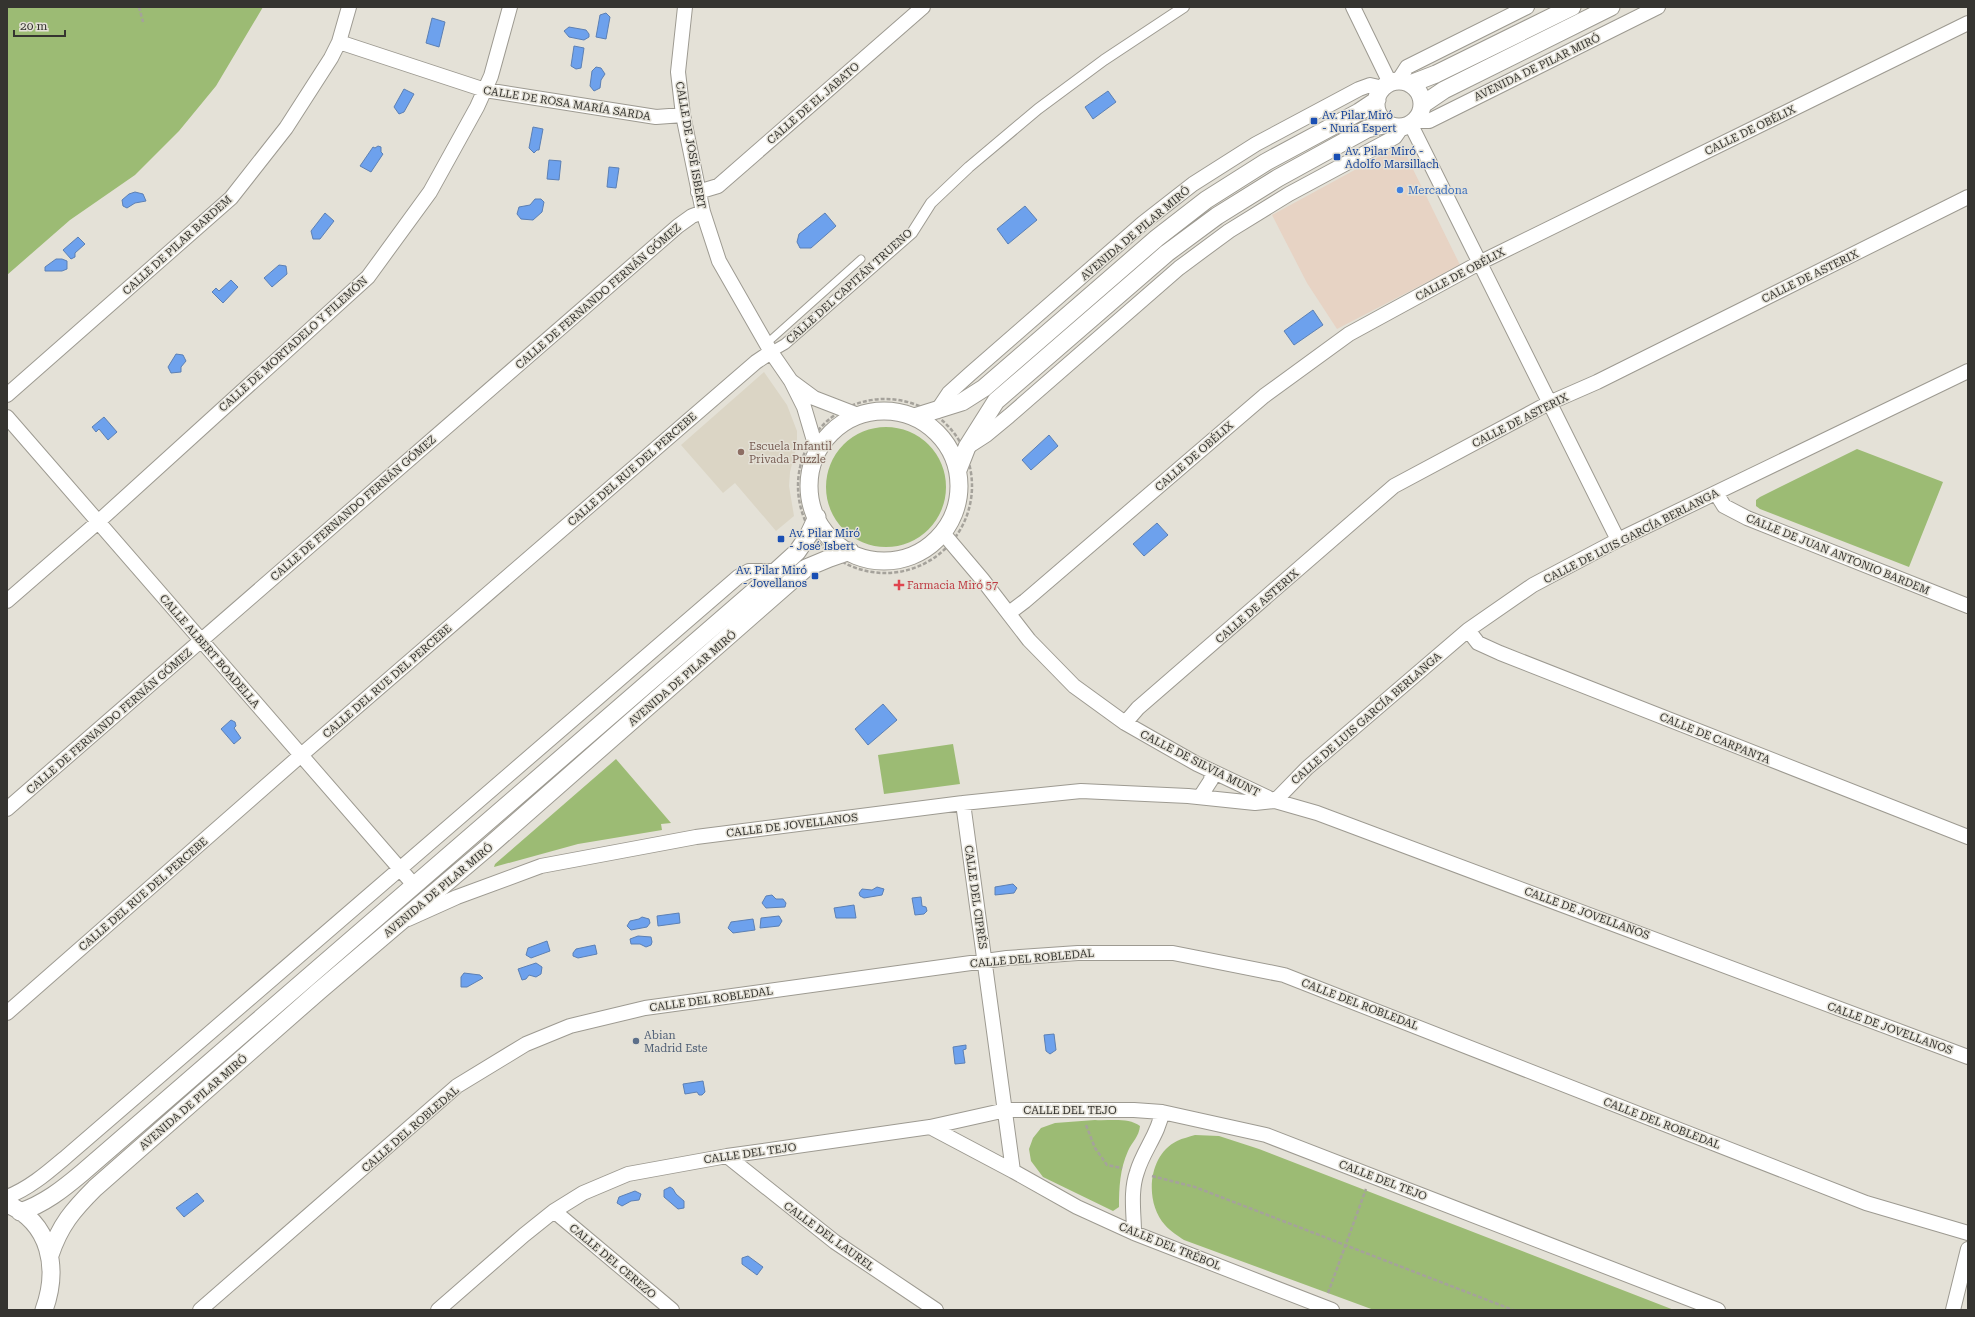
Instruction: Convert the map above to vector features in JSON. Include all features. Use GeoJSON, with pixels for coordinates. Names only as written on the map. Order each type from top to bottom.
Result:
{"type":"FeatureCollection","features":[{"type":"Feature","properties":{"kind":"street","name":"CALLE DE PILAR BARDEM"},"geometry":{"type":"LineString","coordinates":[[7,395],[231,198],[286,128],[339,42],[349,7]]}},
{"type":"Feature","properties":{"kind":"street","name":"CALLE DE MORTADELO Y FILEMÓN"},"geometry":{"type":"LineString","coordinates":[[7,601],[98,522],[368,277],[430,192],[485,90],[491,76],[510,7]]}},
{"type":"Feature","properties":{"kind":"street","name":"CALLE DE EL JABATO"},"geometry":{"type":"LineString","coordinates":[[698,192],[718,186],[923,7]]}},
{"type":"Feature","properties":{"kind":"street","name":"CALLE DEL CAPITÁN TRUENO"},"geometry":{"type":"LineString","coordinates":[[768,348],[785,344],[912,233],[931,203],[969,167],[1038,108],[1104,60],[1184,7]]}},
{"type":"Feature","properties":{"kind":"street"},"geometry":{"type":"LineString","coordinates":[[1353,7],[1392,87]]}},
{"type":"Feature","properties":{"kind":"street","name":"AVENIDA DE PILAR MIRÓ"},"geometry":{"type":"LineString","coordinates":[[914,417],[962,402],[984,388],[1157,238],[1206,200],[1266,162],[1359,112],[1392,87],[1407,67],[1527,7]]}},
{"type":"Feature","properties":{"kind":"street","name":"AVENIDA DE PILAR MIRÓ"},"geometry":{"type":"LineString","coordinates":[[1392,87],[1436,74],[1572,7]]}},
{"type":"Feature","properties":{"kind":"street","name":"AVENIDA DE PILAR MIRÓ"},"geometry":{"type":"LineString","coordinates":[[1408,120],[1444,90],[1611,7]]}},
{"type":"Feature","properties":{"kind":"street","name":"AVENIDA DE PILAR MIRÓ"},"geometry":{"type":"LineString","coordinates":[[958,470],[966,449],[996,401],[1167,252],[1217,216],[1278,178],[1367,128],[1408,120],[1429,121],[1658,7]]}},
{"type":"Feature","properties":{"kind":"street","name":"CALLE DE JOSÉ ISBERT"},"geometry":{"type":"LineString","coordinates":[[687,10],[678,72],[683,115],[703,212],[719,261],[768,348],[791,381],[804,407],[815,444]]}},
{"type":"Feature","properties":{"kind":"street","name":"CALLE DE OBÉLIX"},"geometry":{"type":"LineString","coordinates":[[1009,613],[1025,601],[1264,396],[1349,334],[1481,262],[1968,22]]}},
{"type":"Feature","properties":{"kind":"street","name":"CALLE DE ROSA MARÍA SARDA"},"geometry":{"type":"LineString","coordinates":[[339,42],[485,90],[656,117],[683,115]]}},
{"type":"Feature","properties":{"kind":"street"},"geometry":{"type":"LineString","coordinates":[[1392,87],[1377,109],[1380,118],[1408,120]]}},
{"type":"Feature","properties":{"kind":"street"},"geometry":{"type":"LineString","coordinates":[[1392,87],[1417,90],[1421,97],[1408,120]]}},
{"type":"Feature","properties":{"kind":"street"},"geometry":{"type":"LineString","coordinates":[[1408,120],[1481,262],[1549,403],[1618,540]]}},
{"type":"Feature","properties":{"kind":"street","name":"CALLE DE ASTERIX"},"geometry":{"type":"LineString","coordinates":[[1125,723],[1138,708],[1394,486],[1549,403],[1597,382],[1968,197]]}},
{"type":"Feature","properties":{"kind":"street","name":"CALLE DE FERNANDO FERNÁN GÓMEZ"},"geometry":{"type":"LineString","coordinates":[[7,809],[678,226],[692,216],[703,212]]}},
{"type":"Feature","properties":{"kind":"street","name":"CALLE DEL RUE DEL PERCEBE"},"geometry":{"type":"LineString","coordinates":[[7,1013],[300,756],[750,367],[768,348]]}},
{"type":"Feature","properties":{"kind":"street","name":"CALLE DE LUIS GARCÍA BERLANGA"},"geometry":{"type":"LineString","coordinates":[[1275,801],[1307,768],[1468,630],[1533,585],[1618,540],[1967,373]]}},
{"type":"Feature","properties":{"kind":"street","name":"CALLE DE JOSÉ ISBERT"},"geometry":{"type":"LineString","coordinates":[[791,381],[814,398],[850,413]]}},
{"type":"Feature","properties":{"kind":"street"},"geometry":{"type":"LineString","coordinates":[[872,411],[891,412],[914,417],[931,428],[942,439],[950,451],[958,470],[959,498],[947,538],[909,557],[897,560],[890,561],[842,554],[825,531],[814,524],[810,498],[810,480],[815,444],[836,428],[850,413],[872,411]]}},
{"type":"Feature","properties":{"kind":"street","name":"CALLE ALBERT BOADELLA"},"geometry":{"type":"LineString","coordinates":[[7,417],[300,756],[414,885]]}},
{"type":"Feature","properties":{"kind":"street","name":"CALLE DE JUAN ANTONIO BARDEM"},"geometry":{"type":"LineString","coordinates":[[1716,493],[1724,506],[1747,518],[1968,606]]}},
{"type":"Feature","properties":{"kind":"street","name":"AVENIDA DE PILAR MIRÓ"},"geometry":{"type":"LineString","coordinates":[[14,1208],[35,1207],[61,1191],[776,571],[797,552],[814,524]]}},
{"type":"Feature","properties":{"kind":"street","name":"CALLE DE SILVIA MUNT"},"geometry":{"type":"LineString","coordinates":[[947,538],[1009,613],[1029,640],[1074,686],[1125,723],[1148,737],[1212,771],[1275,801]]}},
{"type":"Feature","properties":{"kind":"street","name":"AVENIDA DE PILAR MIRÓ"},"geometry":{"type":"LineString","coordinates":[[50,1255],[58,1231],[74,1209],[95,1188],[396,925],[488,848],[806,568],[842,554]]}},
{"type":"Feature","properties":{"kind":"street"},"geometry":{"type":"LineString","coordinates":[[7,1197],[34,1183],[738,577],[749,571],[776,571]]}},
{"type":"Feature","properties":{"kind":"street","name":"CALLE DE CARPANTA"},"geometry":{"type":"LineString","coordinates":[[1468,630],[1478,643],[1968,837]]}},
{"type":"Feature","properties":{"kind":"street"},"geometry":{"type":"LineString","coordinates":[[1200,797],[1207,789],[1211,780],[1212,771]]}},
{"type":"Feature","properties":{"kind":"street","name":"CALLE DE JOVELLANOS"},"geometry":{"type":"LineString","coordinates":[[396,925],[458,897],[548,864],[696,837],[963,803],[1081,791],[1200,797],[1255,803],[1275,801],[1332,818],[1646,935],[1882,1026],[1968,1057]]}},
{"type":"Feature","properties":{"kind":"street","name":"CALLE DEL CIPRÉS"},"geometry":{"type":"LineString","coordinates":[[963,803],[1006,1110]]}},
{"type":"Feature","properties":{"kind":"street","name":"CALLE DEL ROBLEDAL"},"geometry":{"type":"LineString","coordinates":[[202,1309],[457,1086],[526,1044],[570,1026],[645,1008],[985,961],[1078,952],[1173,953],[1284,975],[1866,1203],[1968,1233]]}},
{"type":"Feature","properties":{"kind":"street"},"geometry":{"type":"LineString","coordinates":[[1006,1110],[1013,1171]]}},
{"type":"Feature","properties":{"kind":"street","name":"CALLE DEL TEJO"},"geometry":{"type":"LineString","coordinates":[[438,1310],[524,1235],[554,1211],[583,1192],[628,1174],[727,1156],[930,1127],[1006,1110],[1134,1110],[1162,1112],[1266,1135],[1718,1310]]}},
{"type":"Feature","properties":{"kind":"street"},"geometry":{"type":"LineString","coordinates":[[1134,1233],[1133,1192],[1136,1172],[1145,1151],[1161,1122],[1162,1112]]}},
{"type":"Feature","properties":{"kind":"street","name":"CALLE DEL TRÉBOL"},"geometry":{"type":"LineString","coordinates":[[930,1127],[1077,1207],[1134,1233],[1332,1310]]}},
{"type":"Feature","properties":{"kind":"street","name":"CALLE DEL LAUREL"},"geometry":{"type":"LineString","coordinates":[[727,1156],[835,1242],[936,1310]]}},
{"type":"Feature","properties":{"kind":"street"},"geometry":{"type":"LineString","coordinates":[[14,1208],[39,1231],[50,1255],[52,1285],[44,1310]]}},
{"type":"Feature","properties":{"kind":"street","name":"CALLE DEL CEREZO"},"geometry":{"type":"LineString","coordinates":[[554,1211],[672,1310]]}},
{"type":"Feature","properties":{"kind":"street"},"geometry":{"type":"LineString","coordinates":[[1953,1310],[1968,1249]]}},
{"type":"Feature","properties":{"kind":"lane"},"geometry":{"type":"LineString","coordinates":[[768,348],[861,259]]}},
{"type":"Feature","properties":{"kind":"path"},"geometry":{"type":"LineString","coordinates":[[139,7],[143,22]]}},
{"type":"Feature","properties":{"kind":"path"},"geometry":{"type":"LineString","coordinates":[[882,399],[901,400],[934,412],[966,449],[972,483],[969,508],[964,522],[947,538],[937,556],[918,566],[898,572],[885,573],[851,566],[842,554],[820,544],[814,524],[802,512],[798,484],[800,464],[806,447],[815,444],[827,420],[850,413],[862,402],[882,399]]}},
{"type":"Feature","properties":{"kind":"path"},"geometry":{"type":"LineString","coordinates":[[1086,1122],[1087,1131],[1095,1148],[1107,1165],[1195,1187],[1513,1310]]}},
{"type":"Feature","properties":{"kind":"path"},"geometry":{"type":"LineString","coordinates":[[1327,1296],[1371,1176]]}},
{"type":"Feature","properties":{"kind":"shaded area"},"geometry":{"type":"Polygon","coordinates":[[[1395,148],[1401,149],[1407,157],[1460,265],[1337,329],[1307,283],[1272,215],[1395,148]]]}},
{"type":"Feature","properties":{"kind":"shaded area","name":"Escuela Infantil Privada Puzzle"},"geometry":{"type":"Polygon","coordinates":[[[764,372],[787,405],[797,431],[797,445],[790,472],[789,486],[794,516],[776,531],[735,483],[723,493],[681,445],[764,372]]]}},
{"type":"Feature","properties":{"kind":"green space"},"geometry":{"type":"Polygon","coordinates":[[[7,7],[263,7],[216,86],[179,131],[135,175],[70,220],[7,275],[7,7]]]}},
{"type":"Feature","properties":{"kind":"green space"},"geometry":{"type":"Polygon","coordinates":[[[886,427],[909,431],[929,444],[942,464],[946,487],[942,510],[929,530],[909,543],[886,547],[863,543],[843,530],[830,510],[826,487],[830,464],[843,444],[863,431],[886,427]]]}},
{"type":"Feature","properties":{"kind":"green space"},"geometry":{"type":"Polygon","coordinates":[[[1857,449],[1943,482],[1909,567],[1760,509],[1756,506],[1756,500],[1760,497],[1857,449]]]}},
{"type":"Feature","properties":{"kind":"green space"},"geometry":{"type":"Polygon","coordinates":[[[953,744],[960,784],[884,794],[878,755],[953,744]]]}},
{"type":"Feature","properties":{"kind":"green space"},"geometry":{"type":"Polygon","coordinates":[[[616,759],[671,823],[661,824],[662,830],[578,844],[494,867],[495,864],[616,759]]]}},
{"type":"Feature","properties":{"kind":"green space"},"geometry":{"type":"Polygon","coordinates":[[[1095,1120],[1124,1120],[1140,1126],[1123,1165],[1119,1207],[1113,1211],[1043,1177],[1031,1161],[1029,1149],[1033,1138],[1041,1128],[1055,1123],[1095,1120]]]}},
{"type":"Feature","properties":{"kind":"green space"},"geometry":{"type":"Polygon","coordinates":[[[1195,1135],[1219,1136],[1259,1149],[1674,1310],[1374,1310],[1184,1240],[1167,1227],[1158,1215],[1154,1204],[1152,1180],[1155,1168],[1160,1157],[1167,1148],[1179,1140],[1195,1135]]]}},
{"type":"Feature","properties":{"kind":"water"},"geometry":{"type":"Polygon","coordinates":[[[606,13],[610,17],[606,39],[596,37],[600,15],[606,13]]]}},
{"type":"Feature","properties":{"kind":"water"},"geometry":{"type":"Polygon","coordinates":[[[432,18],[445,22],[439,47],[426,43],[432,18]]]}},
{"type":"Feature","properties":{"kind":"water"},"geometry":{"type":"Polygon","coordinates":[[[569,27],[586,30],[589,37],[584,40],[569,37],[564,31],[569,27]]]}},
{"type":"Feature","properties":{"kind":"water"},"geometry":{"type":"Polygon","coordinates":[[[574,46],[584,48],[581,68],[576,69],[571,66],[574,46]]]}},
{"type":"Feature","properties":{"kind":"water"},"geometry":{"type":"Polygon","coordinates":[[[596,67],[601,68],[605,74],[601,80],[600,88],[594,91],[590,86],[592,71],[596,67]]]}},
{"type":"Feature","properties":{"kind":"water"},"geometry":{"type":"Polygon","coordinates":[[[404,89],[414,94],[404,112],[399,114],[394,107],[404,89]]]}},
{"type":"Feature","properties":{"kind":"water"},"geometry":{"type":"Polygon","coordinates":[[[1108,91],[1116,102],[1093,119],[1085,107],[1108,91]]]}},
{"type":"Feature","properties":{"kind":"water"},"geometry":{"type":"Polygon","coordinates":[[[533,127],[543,129],[539,150],[534,153],[529,148],[533,127]]]}},
{"type":"Feature","properties":{"kind":"water"},"geometry":{"type":"Polygon","coordinates":[[[378,146],[381,147],[381,152],[383,154],[371,172],[360,166],[373,147],[375,148],[378,146]]]}},
{"type":"Feature","properties":{"kind":"water"},"geometry":{"type":"Polygon","coordinates":[[[549,160],[561,161],[559,180],[547,179],[549,160]]]}},
{"type":"Feature","properties":{"kind":"water"},"geometry":{"type":"Polygon","coordinates":[[[609,167],[619,168],[616,188],[607,187],[609,167]]]}},
{"type":"Feature","properties":{"kind":"water"},"geometry":{"type":"Polygon","coordinates":[[[135,192],[143,194],[146,201],[135,203],[127,208],[123,206],[122,200],[129,194],[135,192]]]}},
{"type":"Feature","properties":{"kind":"water"},"geometry":{"type":"Polygon","coordinates":[[[535,199],[541,199],[544,202],[542,212],[533,220],[521,219],[517,214],[519,207],[530,205],[535,199]]]}},
{"type":"Feature","properties":{"kind":"water"},"geometry":{"type":"Polygon","coordinates":[[[1025,206],[1037,220],[1008,244],[997,229],[1025,206]]]}},
{"type":"Feature","properties":{"kind":"water"},"geometry":{"type":"Polygon","coordinates":[[[325,213],[334,221],[320,239],[313,239],[311,231],[325,213]]]}},
{"type":"Feature","properties":{"kind":"water"},"geometry":{"type":"Polygon","coordinates":[[[825,213],[836,226],[811,248],[800,248],[797,242],[799,234],[825,213]]]}},
{"type":"Feature","properties":{"kind":"water"},"geometry":{"type":"Polygon","coordinates":[[[78,237],[85,244],[75,253],[75,257],[71,259],[63,250],[78,237]]]}},
{"type":"Feature","properties":{"kind":"water"},"geometry":{"type":"Polygon","coordinates":[[[56,259],[67,261],[67,269],[62,271],[45,271],[45,267],[56,259]]]}},
{"type":"Feature","properties":{"kind":"water"},"geometry":{"type":"Polygon","coordinates":[[[279,265],[286,266],[287,274],[272,287],[264,278],[279,265]]]}},
{"type":"Feature","properties":{"kind":"water"},"geometry":{"type":"Polygon","coordinates":[[[231,280],[238,287],[223,303],[212,292],[216,288],[219,291],[231,280]]]}},
{"type":"Feature","properties":{"kind":"water"},"geometry":{"type":"Polygon","coordinates":[[[1313,310],[1323,325],[1294,345],[1284,331],[1313,310]]]}},
{"type":"Feature","properties":{"kind":"water"},"geometry":{"type":"Polygon","coordinates":[[[176,354],[183,355],[186,361],[181,367],[181,372],[171,373],[168,367],[176,354]]]}},
{"type":"Feature","properties":{"kind":"water"},"geometry":{"type":"Polygon","coordinates":[[[104,417],[117,432],[108,440],[99,429],[96,432],[92,427],[104,417]]]}},
{"type":"Feature","properties":{"kind":"water"},"geometry":{"type":"Polygon","coordinates":[[[1049,435],[1058,446],[1031,470],[1022,460],[1049,435]]]}},
{"type":"Feature","properties":{"kind":"water"},"geometry":{"type":"Polygon","coordinates":[[[1157,523],[1168,535],[1144,556],[1133,544],[1157,523]]]}},
{"type":"Feature","properties":{"kind":"water"},"geometry":{"type":"Polygon","coordinates":[[[883,704],[897,720],[868,745],[855,729],[883,704]]]}},
{"type":"Feature","properties":{"kind":"water"},"geometry":{"type":"Polygon","coordinates":[[[231,720],[235,722],[236,726],[234,728],[241,738],[234,744],[221,729],[231,720]]]}},
{"type":"Feature","properties":{"kind":"water"},"geometry":{"type":"Polygon","coordinates":[[[1013,884],[1017,888],[1014,893],[995,895],[995,887],[1013,884]]]}},
{"type":"Feature","properties":{"kind":"water"},"geometry":{"type":"Polygon","coordinates":[[[877,887],[884,889],[882,895],[864,898],[860,896],[859,893],[862,889],[872,890],[877,887]]]}},
{"type":"Feature","properties":{"kind":"water"},"geometry":{"type":"Polygon","coordinates":[[[772,895],[776,899],[783,899],[786,903],[785,907],[766,908],[762,903],[766,896],[772,895]]]}},
{"type":"Feature","properties":{"kind":"water"},"geometry":{"type":"Polygon","coordinates":[[[921,897],[922,906],[926,907],[927,911],[924,914],[915,915],[912,898],[921,897]]]}},
{"type":"Feature","properties":{"kind":"water"},"geometry":{"type":"Polygon","coordinates":[[[854,905],[856,918],[836,918],[834,908],[854,905]]]}},
{"type":"Feature","properties":{"kind":"water"},"geometry":{"type":"Polygon","coordinates":[[[679,913],[680,923],[658,926],[657,916],[679,913]]]}},
{"type":"Feature","properties":{"kind":"water"},"geometry":{"type":"Polygon","coordinates":[[[779,916],[782,921],[779,926],[760,928],[761,918],[779,916]]]}},
{"type":"Feature","properties":{"kind":"water"},"geometry":{"type":"Polygon","coordinates":[[[642,917],[649,919],[650,923],[647,927],[631,930],[627,926],[630,921],[642,917]]]}},
{"type":"Feature","properties":{"kind":"water"},"geometry":{"type":"Polygon","coordinates":[[[753,919],[755,930],[733,933],[728,928],[731,922],[753,919]]]}},
{"type":"Feature","properties":{"kind":"water"},"geometry":{"type":"Polygon","coordinates":[[[638,936],[651,937],[651,945],[646,947],[640,944],[631,944],[630,939],[638,936]]]}},
{"type":"Feature","properties":{"kind":"water"},"geometry":{"type":"Polygon","coordinates":[[[547,941],[550,951],[531,958],[526,955],[528,948],[547,941]]]}},
{"type":"Feature","properties":{"kind":"water"},"geometry":{"type":"Polygon","coordinates":[[[595,945],[597,954],[578,958],[573,956],[576,949],[595,945]]]}},
{"type":"Feature","properties":{"kind":"water"},"geometry":{"type":"Polygon","coordinates":[[[536,963],[542,967],[541,974],[536,977],[529,975],[526,979],[522,980],[518,969],[536,963]]]}},
{"type":"Feature","properties":{"kind":"water"},"geometry":{"type":"Polygon","coordinates":[[[464,973],[480,975],[483,978],[467,987],[461,987],[461,977],[464,973]]]}},
{"type":"Feature","properties":{"kind":"water"},"geometry":{"type":"Polygon","coordinates":[[[1054,1034],[1056,1050],[1050,1054],[1046,1051],[1044,1035],[1054,1034]]]}},
{"type":"Feature","properties":{"kind":"water"},"geometry":{"type":"Polygon","coordinates":[[[966,1045],[966,1049],[963,1050],[965,1063],[955,1064],[953,1047],[966,1045]]]}},
{"type":"Feature","properties":{"kind":"water"},"geometry":{"type":"Polygon","coordinates":[[[703,1081],[705,1092],[702,1095],[699,1095],[697,1092],[685,1094],[683,1084],[703,1081]]]}},
{"type":"Feature","properties":{"kind":"water"},"geometry":{"type":"Polygon","coordinates":[[[670,1187],[684,1201],[684,1208],[678,1209],[664,1197],[664,1190],[670,1187]]]}},
{"type":"Feature","properties":{"kind":"water"},"geometry":{"type":"Polygon","coordinates":[[[635,1191],[641,1194],[639,1200],[631,1201],[622,1206],[617,1203],[619,1197],[635,1191]]]}},
{"type":"Feature","properties":{"kind":"water"},"geometry":{"type":"Polygon","coordinates":[[[197,1193],[204,1201],[184,1217],[176,1208],[197,1193]]]}},
{"type":"Feature","properties":{"kind":"water"},"geometry":{"type":"Polygon","coordinates":[[[748,1256],[763,1267],[757,1275],[742,1264],[742,1258],[748,1256]]]}},
{"type":"Feature","properties":{"kind":"place","name":"Av. Pilar Miró - Nuria Espert"},"geometry":{"type":"Point","coordinates":[1314,121]}},
{"type":"Feature","properties":{"kind":"place","name":"Av. Pilar Miró - Adolfo Marsillach"},"geometry":{"type":"Point","coordinates":[1337,157]}},
{"type":"Feature","properties":{"kind":"place","name":"Mercadona"},"geometry":{"type":"Point","coordinates":[1400,190]}},
{"type":"Feature","properties":{"kind":"place","name":"Escuela Infantil Privada Puzzle"},"geometry":{"type":"Point","coordinates":[741,452]}},
{"type":"Feature","properties":{"kind":"place","name":"Av. Pilar Miró - José Isbert"},"geometry":{"type":"Point","coordinates":[781,539]}},
{"type":"Feature","properties":{"kind":"place","name":"Av. Pilar Miró - Jovellanos"},"geometry":{"type":"Point","coordinates":[815,576]}},
{"type":"Feature","properties":{"kind":"place","name":"Farmacia Miró 57"},"geometry":{"type":"Point","coordinates":[899,585]}},
{"type":"Feature","properties":{"kind":"place","name":"Abian Madrid Este"},"geometry":{"type":"Point","coordinates":[636,1041]}}]}
